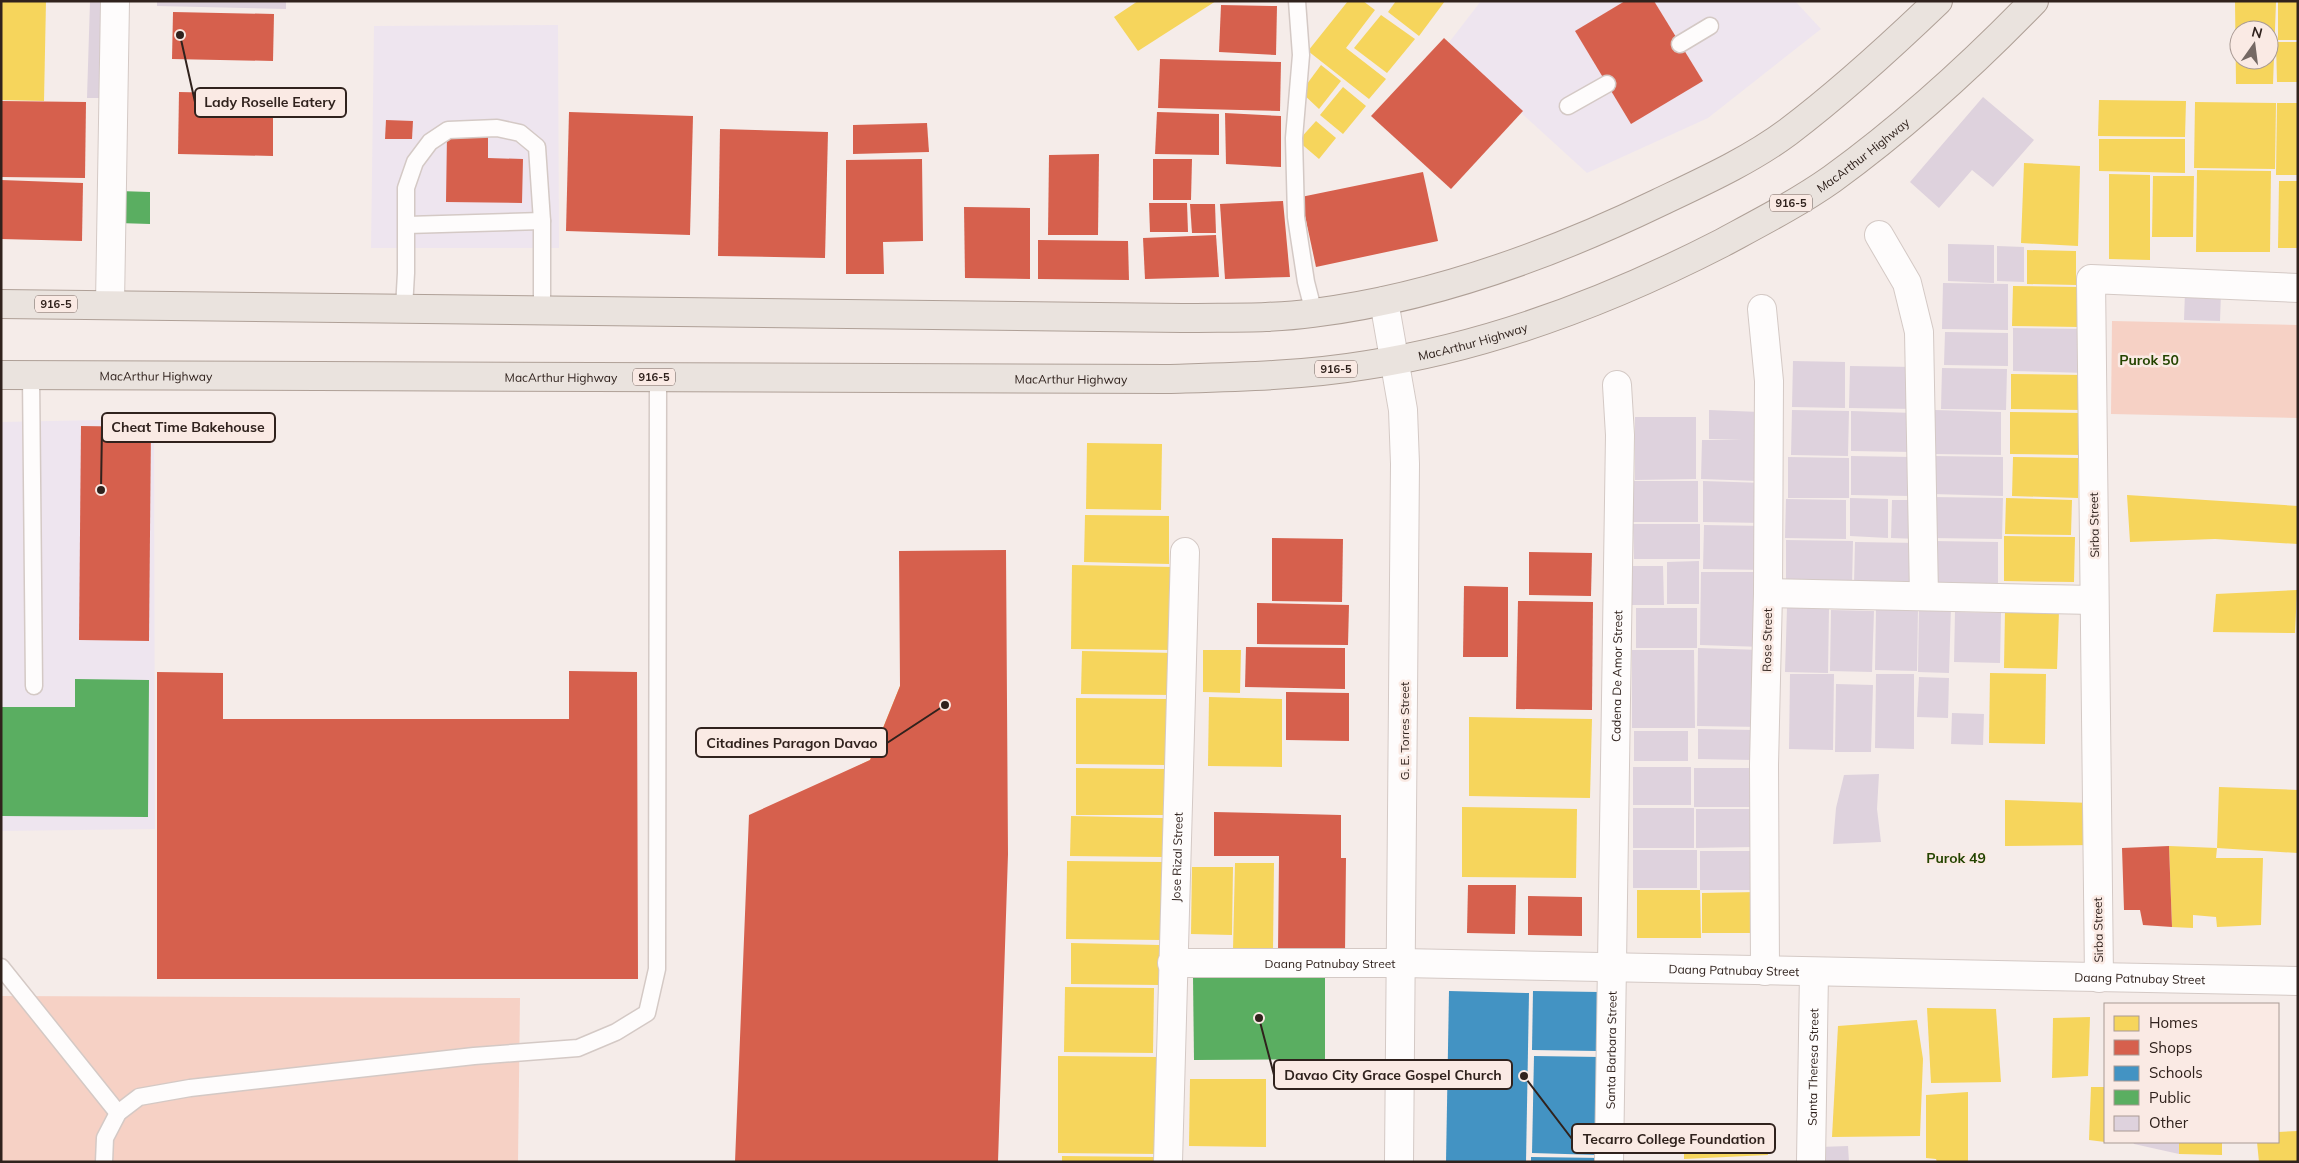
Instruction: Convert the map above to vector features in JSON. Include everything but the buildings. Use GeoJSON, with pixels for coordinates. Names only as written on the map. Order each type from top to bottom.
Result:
{"type":"FeatureCollection","features":[{"type":"Feature","properties":{"kind":"main road","name":"916-5"},"geometry":{"type":"LineString","coordinates":[[1,304],[1182,318],[1274,317],[1314,313],[1384,301],[1487,273],[1620,221],[1716,175],[1787,132],[1889,48],[1938,1]]}},
{"type":"Feature","properties":{"kind":"main road","name":"MacArthur Highway"},"geometry":{"type":"LineString","coordinates":[[1,374],[1177,378],[1278,376],[1395,360],[1503,334],[1558,316],[1684,262],[1751,228],[1830,180],[1937,97],[2034,1]]}},
{"type":"Feature","properties":{"kind":"street"},"geometry":{"type":"LineString","coordinates":[[110,304],[115,1]]}},
{"type":"Feature","properties":{"kind":"street"},"geometry":{"type":"LineString","coordinates":[[1879,235],[1907,283],[1918,332],[1924,596]]}},
{"type":"Feature","properties":{"kind":"street","name":"Sirba Street"},"geometry":{"type":"LineString","coordinates":[[2099,978],[2091,279],[2298,288]]}},
{"type":"Feature","properties":{"kind":"street","name":"G. E. Torres Street"},"geometry":{"type":"LineString","coordinates":[[1384,301],[1403,410],[1406,464],[1402,963],[1398,1162]]}},
{"type":"Feature","properties":{"kind":"street","name":"Rose Street"},"geometry":{"type":"LineString","coordinates":[[1762,309],[1769,381],[1768,593],[1764,765],[1765,971]]}},
{"type":"Feature","properties":{"kind":"street","name":"Cadena De Amor Street"},"geometry":{"type":"LineString","coordinates":[[1613,968],[1620,435],[1617,385]]}},
{"type":"Feature","properties":{"kind":"street","name":"Jose Rizal Street"},"geometry":{"type":"LineString","coordinates":[[1168,1162],[1172,963],[1185,552]]}},
{"type":"Feature","properties":{"kind":"street"},"geometry":{"type":"LineString","coordinates":[[1768,593],[2094,600]]}},
{"type":"Feature","properties":{"kind":"street","name":"Daang Patnubay Street"},"geometry":{"type":"LineString","coordinates":[[1172,963],[1402,963],[2298,982]]}},
{"type":"Feature","properties":{"kind":"street","name":"Santa Barbara Street"},"geometry":{"type":"LineString","coordinates":[[1609,1162],[1613,968]]}},
{"type":"Feature","properties":{"kind":"street","name":"Santa Theresa Street"},"geometry":{"type":"LineString","coordinates":[[1811,1162],[1814,972]]}},
{"type":"Feature","properties":{"kind":"lane"},"geometry":{"type":"LineString","coordinates":[[1298,1],[1301,55],[1294,138],[1296,217],[1306,282],[1314,313]]}},
{"type":"Feature","properties":{"kind":"lane"},"geometry":{"type":"LineString","coordinates":[[1680,44],[1710,26]]}},
{"type":"Feature","properties":{"kind":"lane"},"geometry":{"type":"LineString","coordinates":[[1568,106],[1607,84]]}},
{"type":"Feature","properties":{"kind":"lane"},"geometry":{"type":"LineString","coordinates":[[404,308],[407,225],[406,188],[415,162],[430,142],[448,130],[497,128],[520,133],[537,147],[542,221],[542,310]]}},
{"type":"Feature","properties":{"kind":"lane"},"geometry":{"type":"LineString","coordinates":[[407,225],[542,221]]}},
{"type":"Feature","properties":{"kind":"lane"},"geometry":{"type":"LineString","coordinates":[[31,375],[34,686]]}},
{"type":"Feature","properties":{"kind":"lane"},"geometry":{"type":"LineString","coordinates":[[104,1162],[105,1138],[118,1113],[139,1097],[190,1088],[474,1056],[578,1048],[616,1032],[648,1013],[656,969],[658,377]]}},
{"type":"Feature","properties":{"kind":"lane"},"geometry":{"type":"LineString","coordinates":[[1,967],[118,1113]]}},
{"type":"Feature","properties":{"kind":"shaded area"},"geometry":{"type":"Polygon","coordinates":[[[1481,1],[1795,1],[1821,29],[1708,118],[1587,173],[1447,45],[1481,1]]]}},
{"type":"Feature","properties":{"kind":"shaded area"},"geometry":{"type":"Polygon","coordinates":[[[558,25],[559,248],[371,248],[374,26],[558,25]]]}},
{"type":"Feature","properties":{"kind":"shaded area"},"geometry":{"type":"Polygon","coordinates":[[[2112,321],[2298,325],[2298,418],[2111,414],[2112,321]]]}},
{"type":"Feature","properties":{"kind":"shaded area"},"geometry":{"type":"Polygon","coordinates":[[[154,419],[155,829],[1,831],[1,422],[154,419]]]}},
{"type":"Feature","properties":{"kind":"shaded area"},"geometry":{"type":"Polygon","coordinates":[[[1,996],[520,998],[518,1162],[1,1162],[1,996]]]}},
{"type":"Feature","properties":{"kind":"place","name":"Lady Roselle Eatery"},"geometry":{"type":"Point","coordinates":[180,35]}},
{"type":"Feature","properties":{"kind":"place","name":"Cheat Time Bakehouse"},"geometry":{"type":"Point","coordinates":[101,490]}},
{"type":"Feature","properties":{"kind":"place","name":"Citadines Paragon Davao"},"geometry":{"type":"Point","coordinates":[945,705]}},
{"type":"Feature","properties":{"kind":"place","name":"Davao City Grace Gospel Church"},"geometry":{"type":"Point","coordinates":[1259,1018]}},
{"type":"Feature","properties":{"kind":"place","name":"Tecarro College Foundation"},"geometry":{"type":"Point","coordinates":[1524,1076]}},
{"type":"Feature","properties":{"kind":"district","name":"Purok 50"},"geometry":{"type":"Point","coordinates":[2149,360]}},
{"type":"Feature","properties":{"kind":"district","name":"Purok 49"},"geometry":{"type":"Point","coordinates":[1956,858]}}]}
